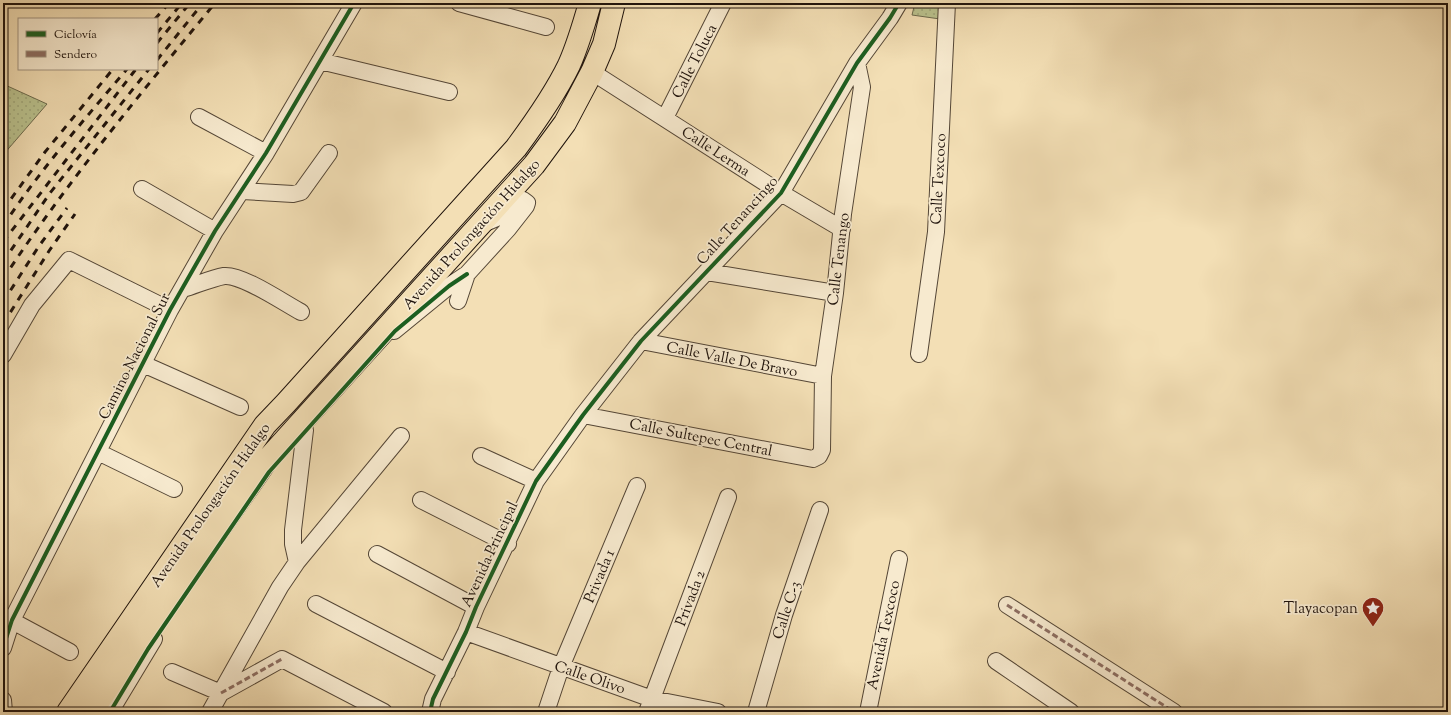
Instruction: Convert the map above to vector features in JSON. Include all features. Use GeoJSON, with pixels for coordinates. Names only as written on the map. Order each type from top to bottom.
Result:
{"type":"FeatureCollection","features":[{"type":"Feature","properties":{"kind":"highway","name":"Avenida Prolongación Hidalgo"},"geometry":{"type":"LineString","coordinates":[[68,712],[265,425],[292,397],[516,148],[558,87],[570,63],[590,3]]}},
{"type":"Feature","properties":{"kind":"highway","name":"Avenida Prolongación Hidalgo"},"geometry":{"type":"LineString","coordinates":[[91,712],[266,461],[534,165],[566,123],[592,72],[604,44],[614,3]]}},
{"type":"Feature","properties":{"kind":"highway"},"geometry":{"type":"LineString","coordinates":[[543,110],[566,123]]}},
{"type":"Feature","properties":{"kind":"street","name":"Camino Nacional Sur"},"geometry":{"type":"LineString","coordinates":[[3,648],[7,618],[98,452],[170,310],[215,231],[266,153],[354,3]]}},
{"type":"Feature","properties":{"kind":"street"},"geometry":{"type":"LineString","coordinates":[[459,3],[546,27]]}},
{"type":"Feature","properties":{"kind":"street","name":"Calle Toluca"},"geometry":{"type":"LineString","coordinates":[[665,118],[723,3]]}},
{"type":"Feature","properties":{"kind":"street","name":"Calle Tenancingo"},"geometry":{"type":"LineString","coordinates":[[583,414],[641,341],[781,193],[857,63],[890,18],[899,3]]}},
{"type":"Feature","properties":{"kind":"street","name":"Calle Texcoco"},"geometry":{"type":"LineString","coordinates":[[919,354],[936,232],[947,3]]}},
{"type":"Feature","properties":{"kind":"street"},"geometry":{"type":"LineString","coordinates":[[320,61],[449,92]]}},
{"type":"Feature","properties":{"kind":"street","name":"Calle Tenango"},"geometry":{"type":"LineString","coordinates":[[820,456],[822,450],[823,376],[862,87],[857,63]]}},
{"type":"Feature","properties":{"kind":"street","name":"Calle Lerma"},"geometry":{"type":"LineString","coordinates":[[592,72],[781,193],[842,229]]}},
{"type":"Feature","properties":{"kind":"street"},"geometry":{"type":"LineString","coordinates":[[199,118],[266,153]]}},
{"type":"Feature","properties":{"kind":"street"},"geometry":{"type":"LineString","coordinates":[[242,191],[293,194],[301,192],[329,152]]}},
{"type":"Feature","properties":{"kind":"street"},"geometry":{"type":"LineString","coordinates":[[142,189],[215,231]]}},
{"type":"Feature","properties":{"kind":"street"},"geometry":{"type":"LineString","coordinates":[[110,712],[148,649],[265,478],[305,430],[324,411],[395,331],[449,286],[467,274],[508,229],[526,206],[527,202],[523,200],[504,215],[478,226]]}},
{"type":"Feature","properties":{"kind":"street"},"geometry":{"type":"LineString","coordinates":[[3,355],[32,305],[69,260],[170,310]]}},
{"type":"Feature","properties":{"kind":"street"},"geometry":{"type":"LineString","coordinates":[[707,272],[835,293]]}},
{"type":"Feature","properties":{"kind":"street"},"geometry":{"type":"LineString","coordinates":[[458,301],[467,274]]}},
{"type":"Feature","properties":{"kind":"street"},"geometry":{"type":"LineString","coordinates":[[182,289],[223,276],[234,277],[245,281],[301,312]]}},
{"type":"Feature","properties":{"kind":"street","name":"Calle Valle De Bravo"},"geometry":{"type":"LineString","coordinates":[[641,341],[823,376]]}},
{"type":"Feature","properties":{"kind":"street"},"geometry":{"type":"LineString","coordinates":[[143,364],[240,407]]}},
{"type":"Feature","properties":{"kind":"street","name":"Calle Sultepec Central"},"geometry":{"type":"LineString","coordinates":[[583,414],[813,459],[820,456]]}},
{"type":"Feature","properties":{"kind":"street","name":"Avenida Principal"},"geometry":{"type":"LineString","coordinates":[[430,712],[433,699],[466,632],[476,607],[508,544],[536,482],[583,414]]}},
{"type":"Feature","properties":{"kind":"street"},"geometry":{"type":"LineString","coordinates":[[297,562],[293,544],[293,530],[305,430]]}},
{"type":"Feature","properties":{"kind":"street"},"geometry":{"type":"LineString","coordinates":[[210,712],[278,589],[297,562],[401,436]]}},
{"type":"Feature","properties":{"kind":"street"},"geometry":{"type":"LineString","coordinates":[[98,452],[174,489]]}},
{"type":"Feature","properties":{"kind":"street"},"geometry":{"type":"LineString","coordinates":[[481,456],[536,482]]}},
{"type":"Feature","properties":{"kind":"street","name":"Privada 1"},"geometry":{"type":"LineString","coordinates":[[546,712],[561,667],[637,486]]}},
{"type":"Feature","properties":{"kind":"street","name":"Privada 2"},"geometry":{"type":"LineString","coordinates":[[650,705],[728,498]]}},
{"type":"Feature","properties":{"kind":"street"},"geometry":{"type":"LineString","coordinates":[[421,500],[508,544]]}},
{"type":"Feature","properties":{"kind":"street","name":"Calle C-3"},"geometry":{"type":"LineString","coordinates":[[756,712],[784,615],[820,510]]}},
{"type":"Feature","properties":{"kind":"street"},"geometry":{"type":"LineString","coordinates":[[377,554],[476,607]]}},
{"type":"Feature","properties":{"kind":"street","name":"Avenida Texcoco"},"geometry":{"type":"LineString","coordinates":[[868,712],[899,559]]}},
{"type":"Feature","properties":{"kind":"street"},"geometry":{"type":"LineString","coordinates":[[316,604],[447,672]]}},
{"type":"Feature","properties":{"kind":"street"},"geometry":{"type":"LineString","coordinates":[[1007,605],[1171,711]]}},
{"type":"Feature","properties":{"kind":"street"},"geometry":{"type":"LineString","coordinates":[[7,618],[70,652]]}},
{"type":"Feature","properties":{"kind":"street","name":"Calle Olivo"},"geometry":{"type":"LineString","coordinates":[[466,632],[561,667],[650,705],[718,712]]}},
{"type":"Feature","properties":{"kind":"street"},"geometry":{"type":"LineString","coordinates":[[221,693],[282,659],[384,712]]}},
{"type":"Feature","properties":{"kind":"street"},"geometry":{"type":"LineString","coordinates":[[996,661],[1071,712]]}},
{"type":"Feature","properties":{"kind":"street"},"geometry":{"type":"LineString","coordinates":[[172,672],[221,693]]}},
{"type":"Feature","properties":{"kind":"street"},"geometry":{"type":"LineString","coordinates":[[3,700],[4,712]]}},
{"type":"Feature","properties":{"kind":"green space"},"geometry":{"type":"Polygon","coordinates":[[[915,3],[941,3],[940,19],[912,15],[915,3]]]}},
{"type":"Feature","properties":{"kind":"green space"},"geometry":{"type":"Polygon","coordinates":[[[3,84],[47,104],[3,155],[3,84]]]}},
{"type":"Feature","properties":{"kind":"railway"},"geometry":{"type":"LineString","coordinates":[[156,18],[169,3]]}},
{"type":"Feature","properties":{"kind":"railway"},"geometry":{"type":"LineString","coordinates":[[158,32],[182,3]]}},
{"type":"Feature","properties":{"kind":"railway"},"geometry":{"type":"LineString","coordinates":[[158,42],[190,3]]}},
{"type":"Feature","properties":{"kind":"railway"},"geometry":{"type":"LineString","coordinates":[[158,59],[203,3]]}},
{"type":"Feature","properties":{"kind":"railway"},"geometry":{"type":"LineString","coordinates":[[3,279],[27,243],[79,173],[132,104],[215,3]]}},
{"type":"Feature","properties":{"kind":"railway"},"geometry":{"type":"LineString","coordinates":[[3,210],[45,152],[112,70]]}},
{"type":"Feature","properties":{"kind":"railway"},"geometry":{"type":"LineString","coordinates":[[3,226],[47,165],[126,70]]}},
{"type":"Feature","properties":{"kind":"railway"},"geometry":{"type":"LineString","coordinates":[[3,242],[135,70]]}},
{"type":"Feature","properties":{"kind":"railway"},"geometry":{"type":"LineString","coordinates":[[3,262],[50,193],[148,70]]}},
{"type":"Feature","properties":{"kind":"railway"},"geometry":{"type":"LineString","coordinates":[[3,302],[39,246],[67,208]]}},
{"type":"Feature","properties":{"kind":"railway"},"geometry":{"type":"LineString","coordinates":[[3,324],[49,251],[75,214]]}},
{"type":"Feature","properties":{"kind":"marked path"},"geometry":{"type":"LineString","coordinates":[[1007,605],[1174,712]]}},
{"type":"Feature","properties":{"kind":"marked path"},"geometry":{"type":"LineString","coordinates":[[221,693],[282,659]]}},
{"type":"Feature","properties":{"kind":"cycle path"},"geometry":{"type":"LineString","coordinates":[[3,648],[12,620],[170,310],[215,231],[266,153],[354,3]]}},
{"type":"Feature","properties":{"kind":"cycle path"},"geometry":{"type":"LineString","coordinates":[[430,712],[433,699],[466,632],[476,607],[536,481],[583,415],[641,341],[781,193],[857,63],[890,18],[899,3]]}},
{"type":"Feature","properties":{"kind":"cycle path"},"geometry":{"type":"LineString","coordinates":[[110,712],[148,649],[269,472],[395,331],[449,286],[467,274]]}},
{"type":"Feature","properties":{"kind":"place","name":"Tlayacopan"},"geometry":{"type":"Point","coordinates":[1373,628]}}]}
